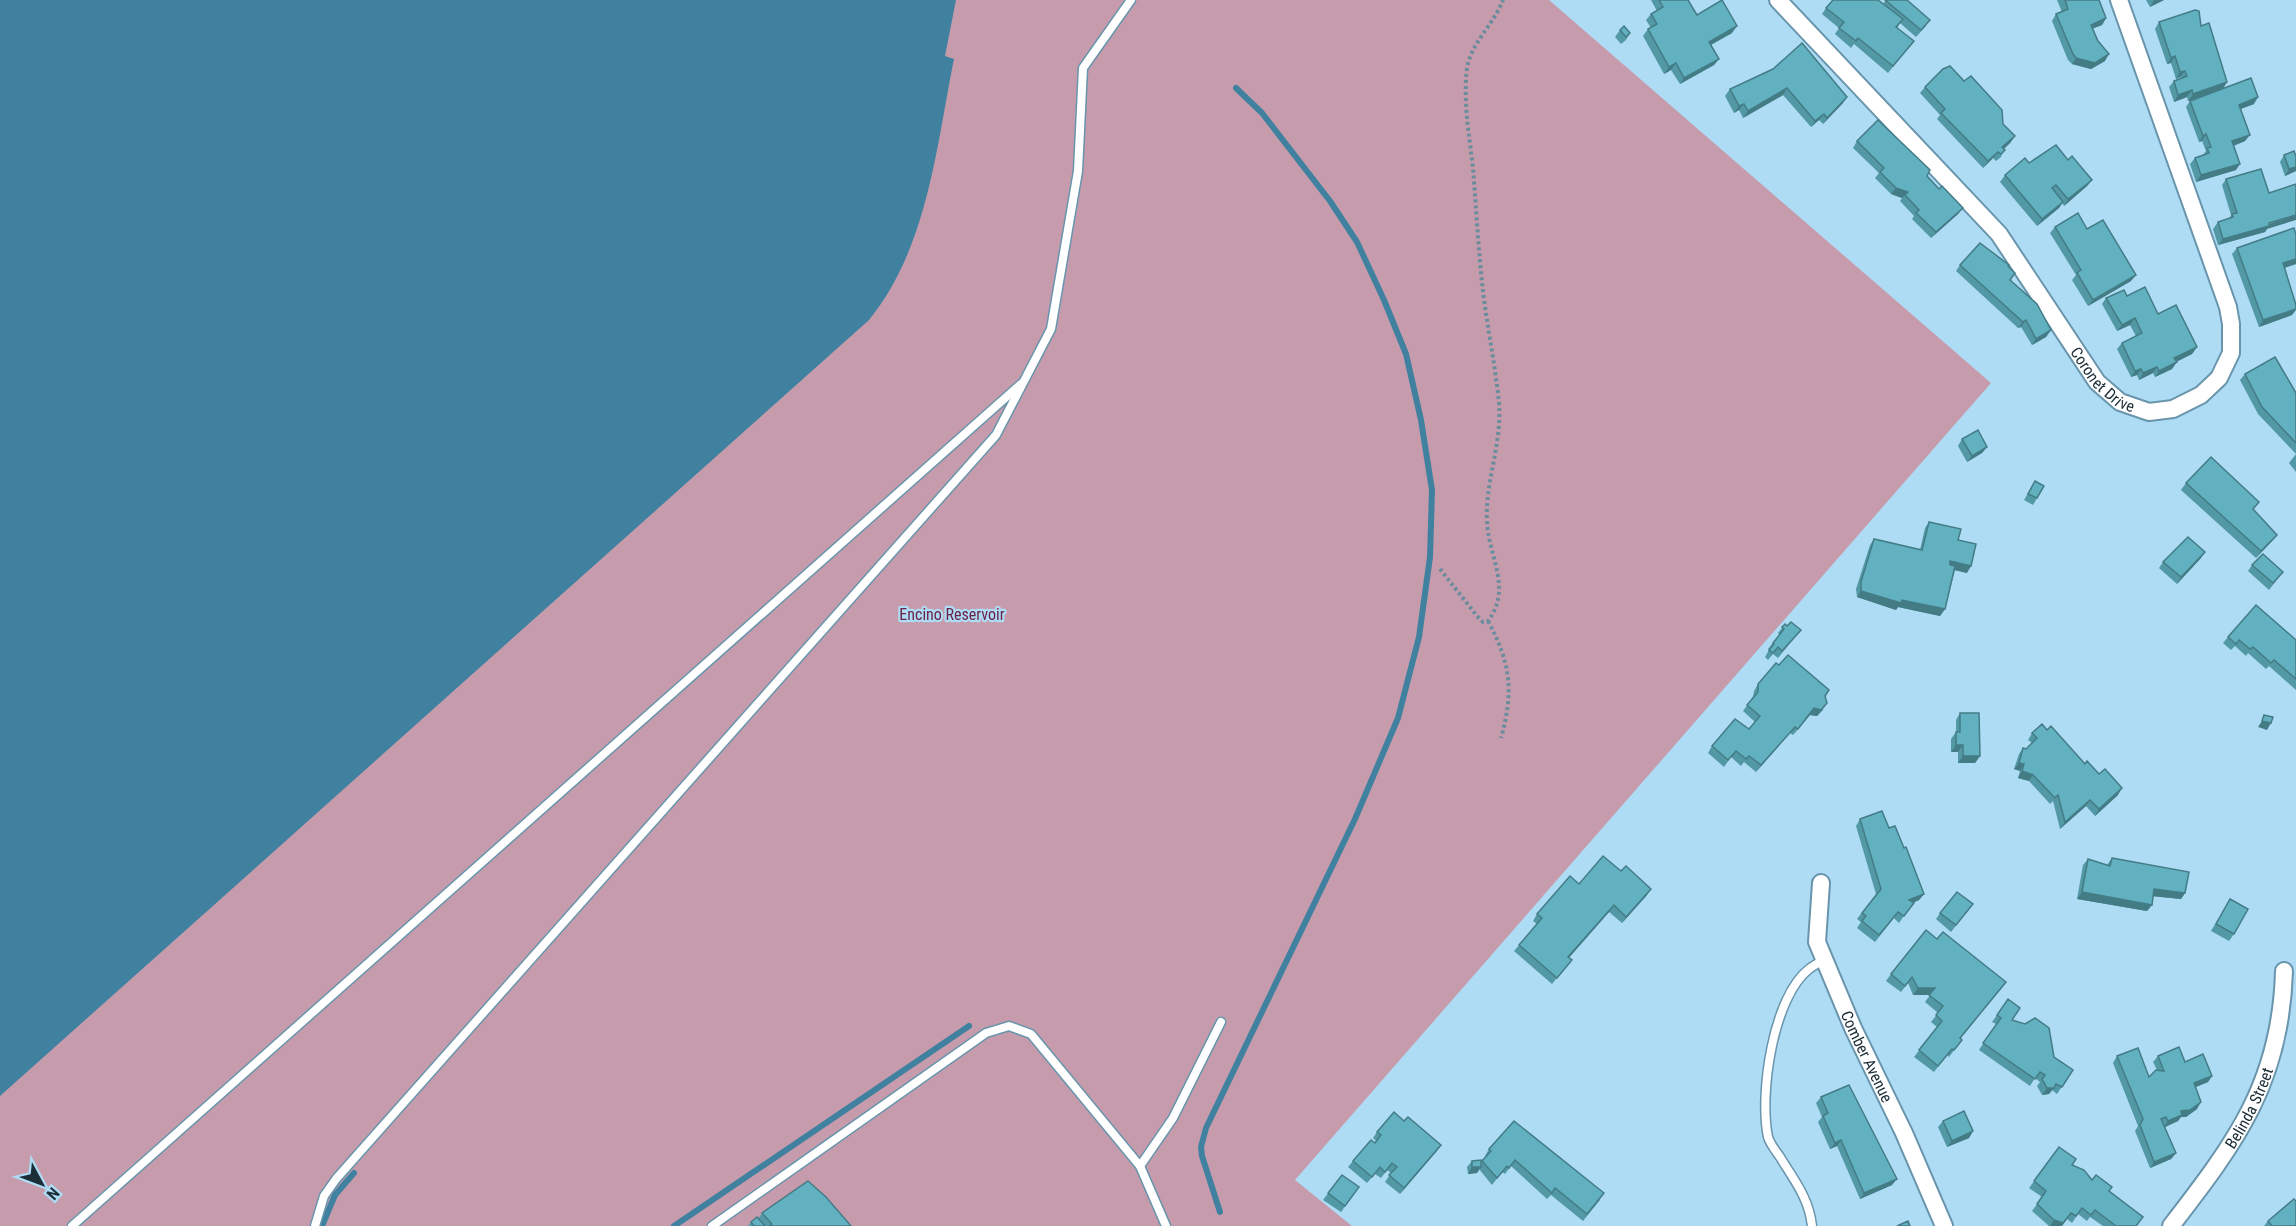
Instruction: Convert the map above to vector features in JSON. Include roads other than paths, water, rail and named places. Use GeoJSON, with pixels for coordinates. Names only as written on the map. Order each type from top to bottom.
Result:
{"type":"FeatureCollection","features":[{"type":"Feature","properties":{"kind":"street","name":"Coronet Drive"},"geometry":{"type":"LineString","coordinates":[[1778,0],[2000,234],[2097,382],[2120,402],[2149,412],[2173,409],[2201,395],[2219,378],[2231,353],[2231,324],[2228,307],[2119,0]]}},
{"type":"Feature","properties":{"kind":"street","name":"Comber Avenue"},"geometry":{"type":"LineString","coordinates":[[1821,883],[1818,942],[1853,1028],[1904,1133],[1944,1226]]}},
{"type":"Feature","properties":{"kind":"street","name":"Belinda Street"},"geometry":{"type":"LineString","coordinates":[[2171,1226],[2217,1166],[2250,1115],[2261,1091],[2275,1048],[2284,997],[2284,971]]}},
{"type":"Feature","properties":{"kind":"lane"},"geometry":{"type":"LineString","coordinates":[[315,1226],[324,1196],[336,1179],[996,435],[1051,329],[1078,171],[1083,68],[1131,0]]}},
{"type":"Feature","properties":{"kind":"lane"},"geometry":{"type":"LineString","coordinates":[[72,1226],[1025,380]]}},
{"type":"Feature","properties":{"kind":"lane"},"geometry":{"type":"LineString","coordinates":[[1812,1226],[1808,1200],[1768,1139],[1766,1095],[1770,1054],[1778,1022],[1794,987],[1808,969],[1825,959]]}},
{"type":"Feature","properties":{"kind":"lane"},"geometry":{"type":"LineString","coordinates":[[1140,1166],[1173,1118],[1221,1022]]}},
{"type":"Feature","properties":{"kind":"lane"},"geometry":{"type":"LineString","coordinates":[[712,1226],[986,1034],[1009,1026],[1031,1034],[1140,1166],[1166,1226]]}},
{"type":"Feature","properties":{"kind":"water"},"geometry":{"type":"Polygon","coordinates":[[[0,0],[956,0],[945,56],[954,59],[927,195],[905,261],[889,291],[869,320],[0,1096],[0,0]]]}},
{"type":"Feature","properties":{"kind":"waterway"},"geometry":{"type":"LineString","coordinates":[[1220,1212],[1202,1156],[1201,1147],[1206,1128],[1355,819],[1398,718],[1419,637],[1430,557],[1432,490],[1421,420],[1406,354],[1357,242],[1330,201],[1262,113],[1236,88]]}},
{"type":"Feature","properties":{"kind":"waterway"},"geometry":{"type":"LineString","coordinates":[[674,1226],[969,1026]]}},
{"type":"Feature","properties":{"kind":"waterway"},"geometry":{"type":"LineString","coordinates":[[322,1226],[335,1195],[354,1173]]}},
{"type":"Feature","properties":{"kind":"park label","name":"Encino Reservoir"},"geometry":{"type":"Point","coordinates":[952,614]}}]}
